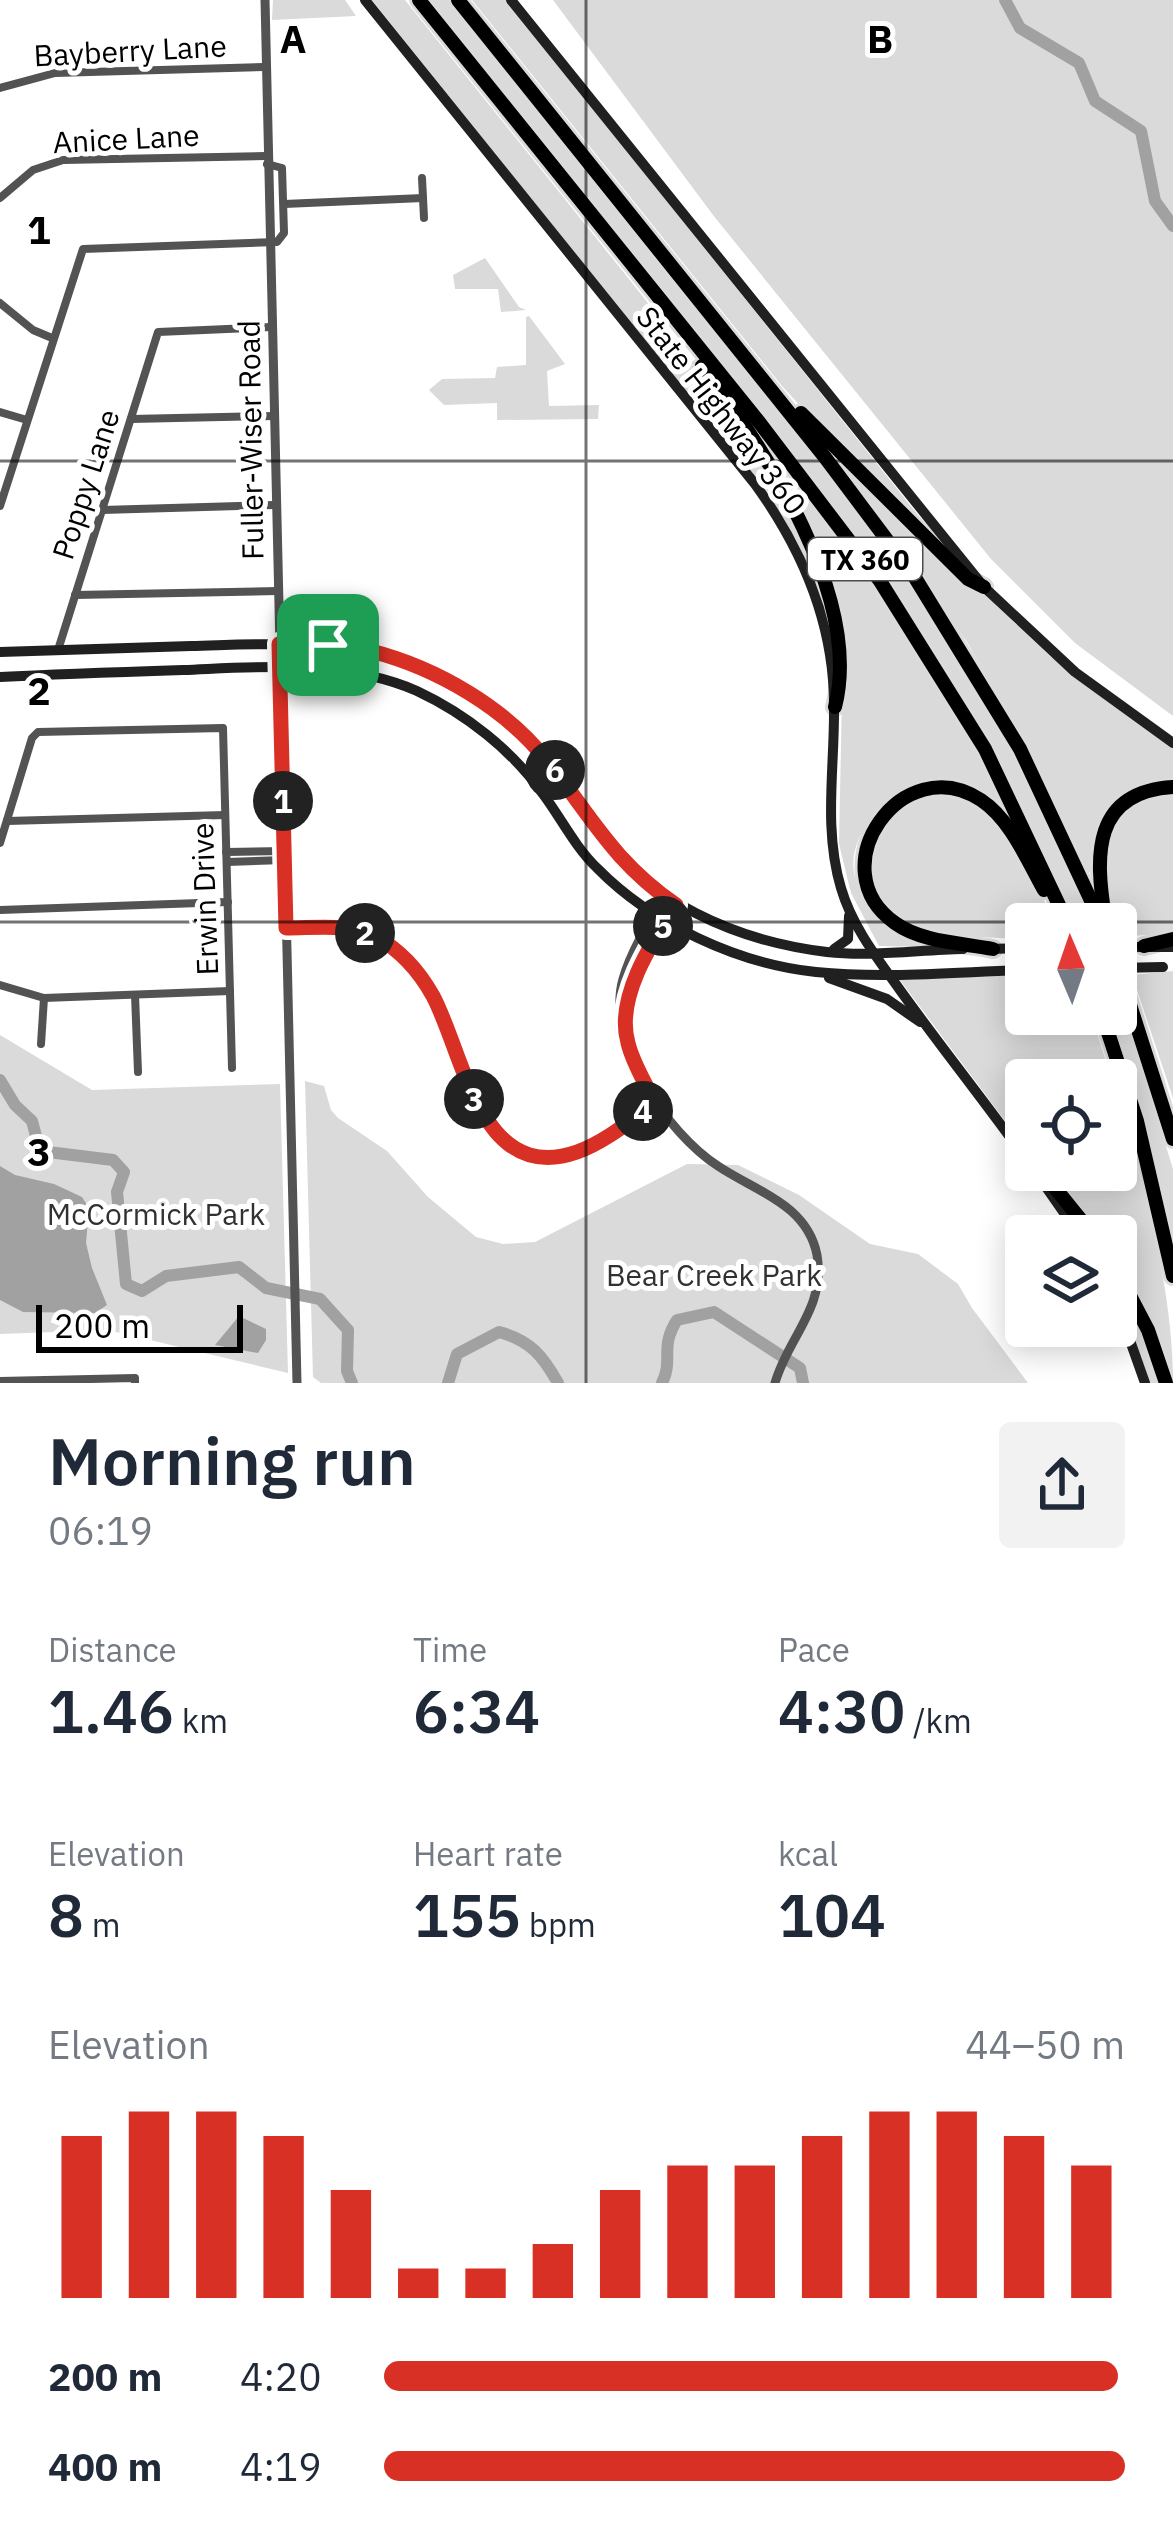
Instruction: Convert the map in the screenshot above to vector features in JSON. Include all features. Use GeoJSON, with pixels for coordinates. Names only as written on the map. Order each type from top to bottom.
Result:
{"type":"FeatureCollection","features":[{"type":"Feature","properties":{"kind":"highway","name":"TX 360"},"geometry":{"type":"LineString","coordinates":[[419,0],[820,499],[908,621],[1007,792],[1057,903]]}},
{"type":"Feature","properties":{"kind":"highway","name":"TX 360"},"geometry":{"type":"LineString","coordinates":[[462,0],[855,495],[941,618],[1027,763],[1094,903]]}},
{"type":"Feature","properties":{"kind":"highway"},"geometry":{"type":"LineString","coordinates":[[603,232],[609,247],[721,392],[790,498],[830,608],[840,688],[835,707]]}},
{"type":"Feature","properties":{"kind":"highway"},"geometry":{"type":"LineString","coordinates":[[658,248],[674,260],[834,449],[968,579],[984,587]]}},
{"type":"Feature","properties":{"kind":"highway"},"geometry":{"type":"LineString","coordinates":[[1101,903],[1097,869],[1102,834],[1122,805],[1156,788],[1173,787]]}},
{"type":"Feature","properties":{"kind":"highway"},"geometry":{"type":"LineString","coordinates":[[993,950],[897,926],[875,902],[868,886],[865,850],[880,817],[905,796],[936,788],[982,800],[1005,824],[1054,903]]}},
{"type":"Feature","properties":{"kind":"highway"},"geometry":{"type":"LineString","coordinates":[[1144,946],[1173,943]]}},
{"type":"Feature","properties":{"kind":"highway"},"geometry":{"type":"LineString","coordinates":[[1137,1028],[1173,1139]]}},
{"type":"Feature","properties":{"kind":"highway"},"geometry":{"type":"LineString","coordinates":[[1108,1035],[1145,1154],[1173,1276]]}},
{"type":"Feature","properties":{"kind":"highway"},"geometry":{"type":"LineString","coordinates":[[1057,1191],[1077,1215]]}},
{"type":"Feature","properties":{"kind":"highway"},"geometry":{"type":"LineString","coordinates":[[1137,1309],[1166,1383]]}},
{"type":"Feature","properties":{"kind":"main road","name":"State Highway 360"},"geometry":{"type":"LineString","coordinates":[[365,0],[769,503],[805,567],[820,613],[835,707],[830,839],[849,913],[888,974],[1005,1131]]}},
{"type":"Feature","properties":{"kind":"main road"},"geometry":{"type":"LineString","coordinates":[[512,0],[984,587],[1075,672],[1173,743]]}},
{"type":"Feature","properties":{"kind":"main road"},"geometry":{"type":"LineString","coordinates":[[0,652],[279,644],[370,651],[422,669],[503,716],[552,766],[610,848],[676,905],[750,935],[827,952],[1005,949]]}},
{"type":"Feature","properties":{"kind":"main road"},"geometry":{"type":"LineString","coordinates":[[0,676],[280,667],[363,674],[414,690],[475,726],[521,766],[596,868],[660,917],[723,948],[809,971],[886,999],[926,1027]]}},
{"type":"Feature","properties":{"kind":"main road"},"geometry":{"type":"LineString","coordinates":[[827,952],[848,940],[849,913]]}},
{"type":"Feature","properties":{"kind":"main road"},"geometry":{"type":"LineString","coordinates":[[1137,946],[1144,946]]}},
{"type":"Feature","properties":{"kind":"main road"},"geometry":{"type":"LineString","coordinates":[[1137,965],[1168,967]]}},
{"type":"Feature","properties":{"kind":"main road"},"geometry":{"type":"LineString","coordinates":[[809,971],[1005,971]]}},
{"type":"Feature","properties":{"kind":"main road"},"geometry":{"type":"LineString","coordinates":[[1132,1347],[1145,1383]]}},
{"type":"Feature","properties":{"kind":"street","name":"Fuller-Wiser Road"},"geometry":{"type":"LineString","coordinates":[[265,0],[297,1383]]}},
{"type":"Feature","properties":{"kind":"street","name":"Bayberry Lane"},"geometry":{"type":"LineString","coordinates":[[0,88],[55,73],[264,67]]}},
{"type":"Feature","properties":{"kind":"street","name":"Anice Lane"},"geometry":{"type":"LineString","coordinates":[[0,198],[32,170],[63,160],[267,160]]}},
{"type":"Feature","properties":{"kind":"street"},"geometry":{"type":"LineString","coordinates":[[0,506],[82,252],[282,239],[282,168],[267,160]]}},
{"type":"Feature","properties":{"kind":"street"},"geometry":{"type":"LineString","coordinates":[[422,178],[424,218]]}},
{"type":"Feature","properties":{"kind":"street"},"geometry":{"type":"LineString","coordinates":[[284,204],[422,198]]}},
{"type":"Feature","properties":{"kind":"street"},"geometry":{"type":"LineString","coordinates":[[0,303],[11,315],[52,338]]}},
{"type":"Feature","properties":{"kind":"street","name":"Poppy Lane"},"geometry":{"type":"LineString","coordinates":[[58,650],[158,332],[271,327]]}},
{"type":"Feature","properties":{"kind":"street"},"geometry":{"type":"LineString","coordinates":[[0,412],[27,420]]}},
{"type":"Feature","properties":{"kind":"street"},"geometry":{"type":"LineString","coordinates":[[131,419],[273,416]]}},
{"type":"Feature","properties":{"kind":"street"},"geometry":{"type":"LineString","coordinates":[[102,510],[275,505]]}},
{"type":"Feature","properties":{"kind":"street"},"geometry":{"type":"LineString","coordinates":[[75,595],[278,591]]}},
{"type":"Feature","properties":{"kind":"street","name":"Erwin Drive"},"geometry":{"type":"LineString","coordinates":[[7,820],[38,732],[223,728],[232,1069]]}},
{"type":"Feature","properties":{"kind":"street"},"geometry":{"type":"LineString","coordinates":[[0,843],[7,820],[225,815]]}},
{"type":"Feature","properties":{"kind":"street"},"geometry":{"type":"LineString","coordinates":[[227,857],[284,855]]}},
{"type":"Feature","properties":{"kind":"street"},"geometry":{"type":"LineString","coordinates":[[664,897],[633,986],[624,1022],[627,1042],[655,1103],[711,1162],[776,1198],[806,1228],[815,1248],[819,1274],[814,1305],[775,1383]]}},
{"type":"Feature","properties":{"kind":"street"},"geometry":{"type":"LineString","coordinates":[[0,910],[228,902]]}},
{"type":"Feature","properties":{"kind":"street"},"geometry":{"type":"LineString","coordinates":[[660,917],[676,905]]}},
{"type":"Feature","properties":{"kind":"street"},"geometry":{"type":"LineString","coordinates":[[286,928],[356,930],[374,936],[408,961],[436,1002],[481,1115],[497,1134],[525,1152],[548,1157],[577,1152],[655,1103]]}},
{"type":"Feature","properties":{"kind":"street"},"geometry":{"type":"LineString","coordinates":[[0,985],[44,998],[231,991]]}},
{"type":"Feature","properties":{"kind":"street"},"geometry":{"type":"LineString","coordinates":[[135,995],[139,1072]]}},
{"type":"Feature","properties":{"kind":"street"},"geometry":{"type":"LineString","coordinates":[[41,1044],[44,998]]}},
{"type":"Feature","properties":{"kind":"street"},"geometry":{"type":"LineString","coordinates":[[0,1381],[135,1380]]}},
{"type":"Feature","properties":{"kind":"green space"},"geometry":{"type":"Polygon","coordinates":[[[273,0],[345,0],[356,16],[272,20],[273,0]]]}},
{"type":"Feature","properties":{"kind":"green space"},"geometry":{"type":"Polygon","coordinates":[[[372,0],[405,0],[700,371],[786,507],[826,607],[748,469],[372,0]]]}},
{"type":"Feature","properties":{"kind":"green space"},"geometry":{"type":"Polygon","coordinates":[[[426,0],[452,0],[885,544],[1008,738],[1084,903],[1067,903],[983,734],[867,553],[426,0]]]}},
{"type":"Feature","properties":{"kind":"green space"},"geometry":{"type":"Polygon","coordinates":[[[472,0],[506,0],[942,545],[830,439],[782,386],[472,0]]]}},
{"type":"Feature","properties":{"kind":"green space"},"geometry":{"type":"Polygon","coordinates":[[[553,0],[1173,0],[1173,716],[1075,643],[991,559],[713,215],[553,0]]]}},
{"type":"Feature","properties":{"kind":"green space"},"geometry":{"type":"Polygon","coordinates":[[[485,258],[519,307],[526,310],[501,312],[498,289],[455,289],[453,275],[485,258]]]}},
{"type":"Feature","properties":{"kind":"green space"},"geometry":{"type":"Polygon","coordinates":[[[529,316],[565,364],[547,371],[549,406],[599,405],[598,419],[497,420],[497,403],[444,405],[429,390],[442,379],[495,378],[497,367],[526,365],[529,316]]]}},
{"type":"Feature","properties":{"kind":"green space"},"geometry":{"type":"Polygon","coordinates":[[[754,429],[914,644],[1026,847],[988,801],[908,787],[885,804],[857,844],[854,873],[864,892],[925,940],[925,947],[879,946],[851,893],[839,844],[842,696],[826,580],[754,429]]]}},
{"type":"Feature","properties":{"kind":"green space"},"geometry":{"type":"Polygon","coordinates":[[[831,450],[1051,657],[1173,748],[1173,783],[1158,784],[1099,830],[1093,871],[1088,873],[1031,755],[967,642],[831,450]]]}},
{"type":"Feature","properties":{"kind":"green space"},"geometry":{"type":"Polygon","coordinates":[[[1173,792],[1173,933],[1137,936],[1137,903],[1108,903],[1105,893],[1108,830],[1144,797],[1173,792]]]}},
{"type":"Feature","properties":{"kind":"green space"},"geometry":{"type":"Polygon","coordinates":[[[946,793],[978,805],[1006,832],[1046,903],[1005,903],[1005,938],[943,935],[900,922],[875,894],[870,878],[876,831],[912,798],[946,793]]]}},
{"type":"Feature","properties":{"kind":"green space"},"geometry":{"type":"Polygon","coordinates":[[[1173,971],[1173,1098],[1137,990],[1137,975],[1173,971]]]}},
{"type":"Feature","properties":{"kind":"green space"},"geometry":{"type":"Polygon","coordinates":[[[1005,975],[1005,1035],[1098,1035],[1105,1059],[1005,1059],[1005,1121],[900,980],[1005,975]]]}},
{"type":"Feature","properties":{"kind":"green space","name":"McCormick Park"},"geometry":{"type":"Polygon","coordinates":[[[0,1035],[92,1090],[280,1084],[288,1373],[108,1330],[0,1334],[0,1035]]]}},
{"type":"Feature","properties":{"kind":"green space"},"geometry":{"type":"Polygon","coordinates":[[[1118,1035],[1132,1035],[1173,1169],[1173,1242],[1137,1093],[1137,1059],[1126,1059],[1118,1035]]]}},
{"type":"Feature","properties":{"kind":"green space","name":"Bear Creek Park"},"geometry":{"type":"Polygon","coordinates":[[[305,1081],[324,1086],[338,1118],[387,1151],[428,1197],[476,1237],[503,1244],[535,1242],[687,1164],[738,1165],[799,1195],[870,1244],[918,1254],[958,1284],[1028,1383],[321,1383],[313,1377],[305,1081]]]}},
{"type":"Feature","properties":{"kind":"green space"},"geometry":{"type":"Polygon","coordinates":[[[1137,1168],[1162,1273],[1173,1383],[1137,1311],[1137,1215],[1080,1215],[1060,1191],[1137,1191],[1137,1168]]]}},
{"type":"Feature","properties":{"kind":"green space"},"geometry":{"type":"Polygon","coordinates":[[[1137,1324],[1158,1383],[1149,1383],[1136,1347],[1137,1324]]]}},
{"type":"Feature","properties":{"kind":"shaded area"},"geometry":{"type":"Polygon","coordinates":[[[0,1166],[82,1197],[89,1208],[86,1243],[107,1305],[95,1313],[23,1312],[0,1300],[0,1166]]]}},
{"type":"Feature","properties":{"kind":"shaded area"},"geometry":{"type":"Polygon","coordinates":[[[239,1316],[266,1329],[258,1353],[215,1345],[239,1316]]]}},
{"type":"Feature","properties":{"kind":"waterway"},"geometry":{"type":"LineString","coordinates":[[1005,0],[1020,28],[1079,63],[1095,101],[1141,131],[1155,201],[1173,226]]}},
{"type":"Feature","properties":{"kind":"waterway"},"geometry":{"type":"LineString","coordinates":[[0,1080],[32,1121],[40,1151],[113,1160],[124,1172],[117,1192],[126,1284],[142,1291],[166,1276],[239,1267],[266,1288],[320,1299],[348,1330],[347,1371],[352,1383]]}},
{"type":"Feature","properties":{"kind":"waterway"},"geometry":{"type":"LineString","coordinates":[[662,1383],[669,1338],[677,1320],[714,1312],[800,1368],[803,1383]]}},
{"type":"Feature","properties":{"kind":"waterway"},"geometry":{"type":"LineString","coordinates":[[448,1383],[457,1354],[499,1332],[534,1350],[558,1383]]}},
{"type":"Feature","properties":{"kind":"route"},"geometry":{"type":"LineString","coordinates":[[279,644],[328,645],[370,651],[422,669],[503,716],[552,766],[610,848],[676,905],[633,986],[624,1022],[627,1042],[655,1103],[599,1142],[548,1157],[507,1142],[481,1115],[436,1002],[408,961],[374,936],[356,930],[286,928],[279,644]]}}]}
